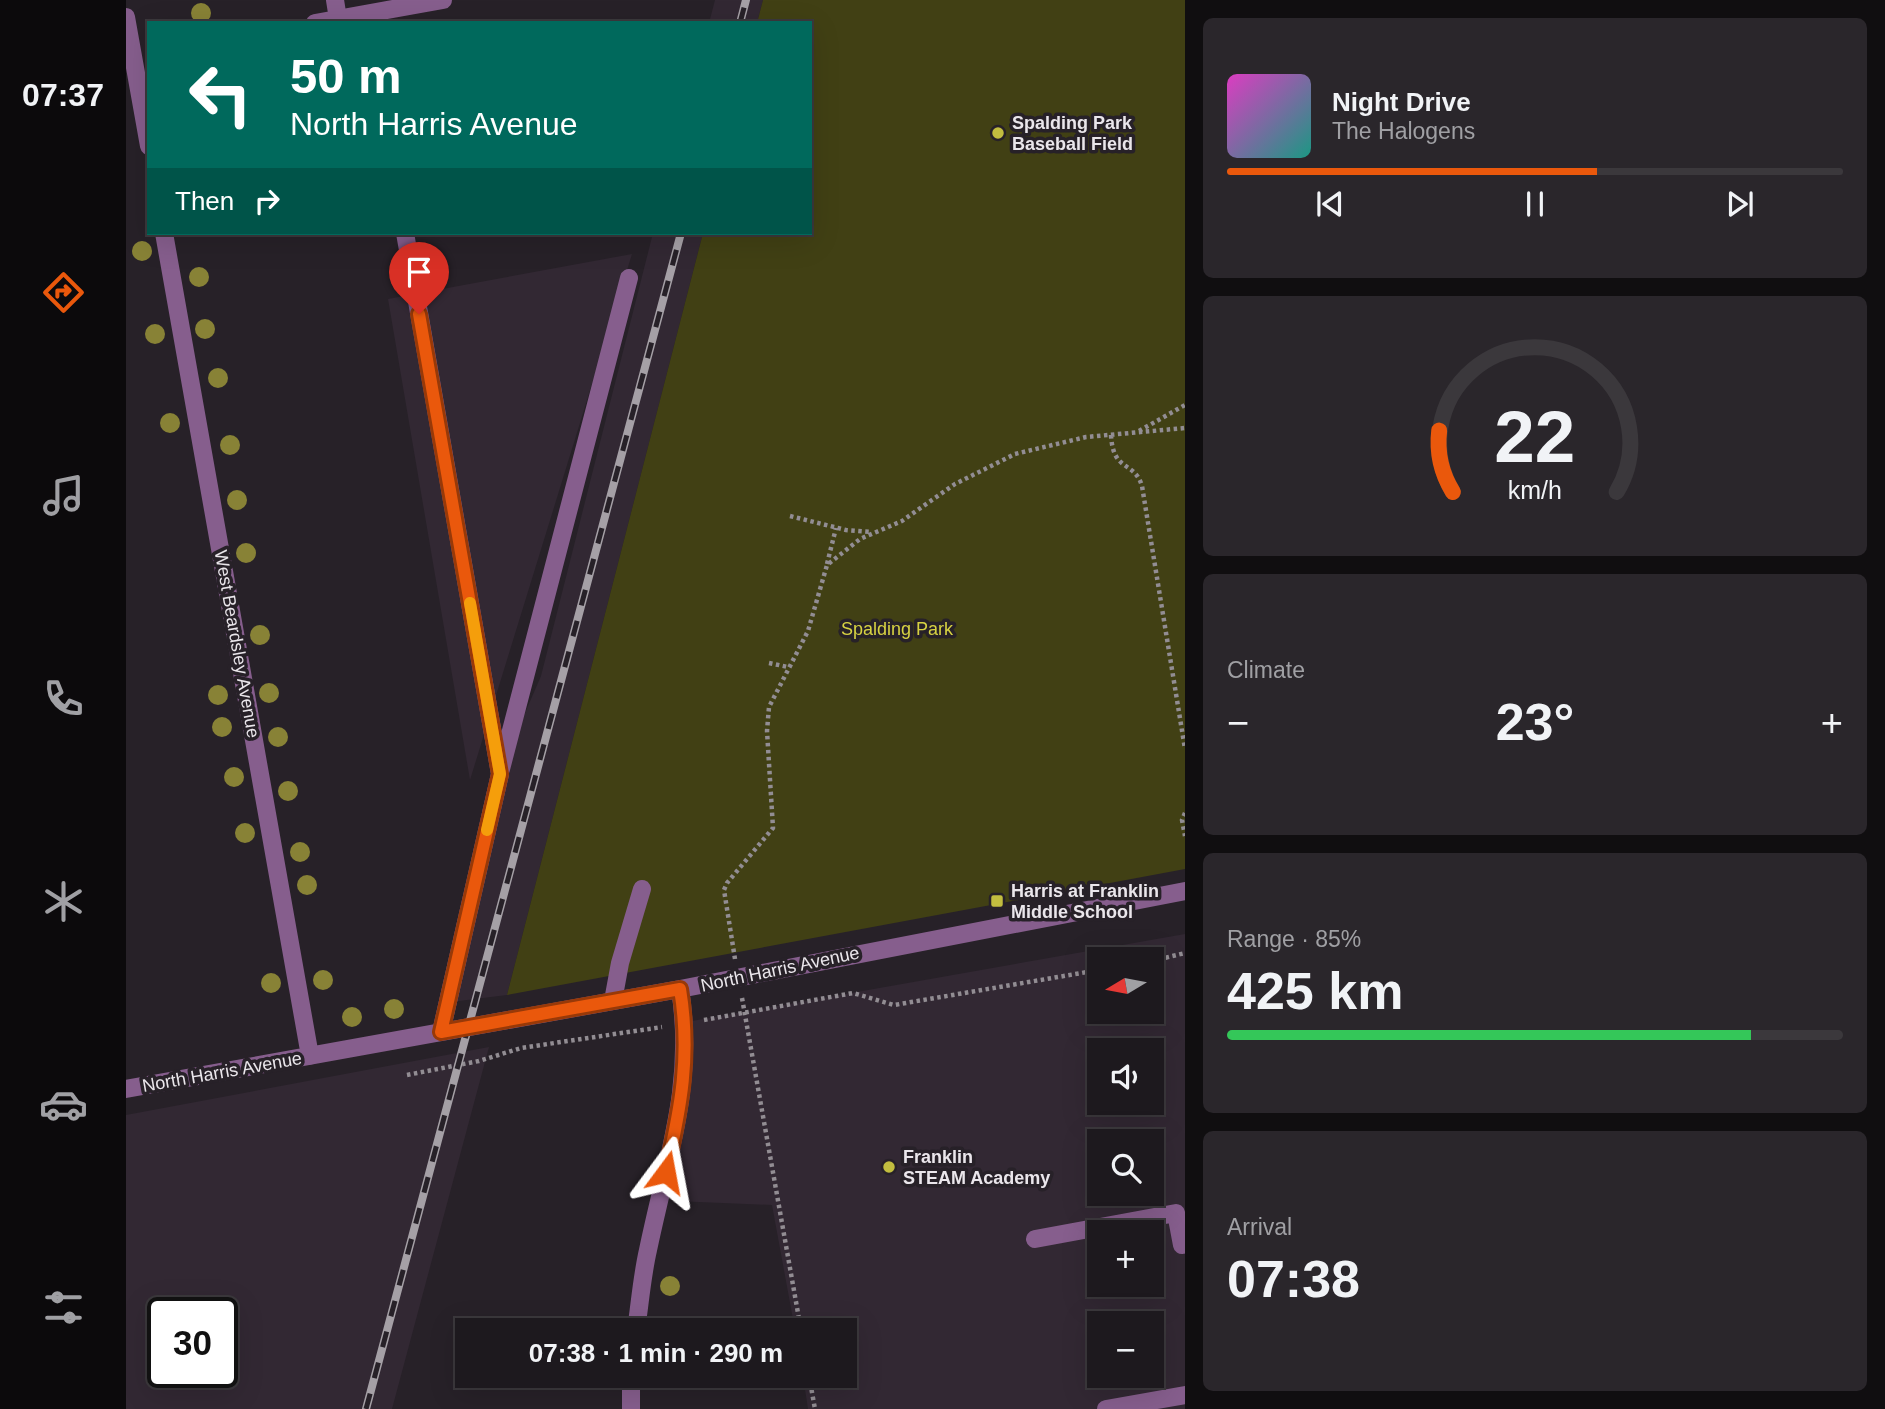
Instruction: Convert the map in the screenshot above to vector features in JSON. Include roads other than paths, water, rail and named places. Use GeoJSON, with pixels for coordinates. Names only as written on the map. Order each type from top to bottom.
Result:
{"type":"FeatureCollection","features":[{"type":"Feature","properties":{"kind":"street"},"geometry":{"type":"LineString","coordinates":[[335,0],[338,19]]}},
{"type":"Feature","properties":{"kind":"street"},"geometry":{"type":"LineString","coordinates":[[326,21],[367,18],[443,0]]}},
{"type":"Feature","properties":{"kind":"street"},"geometry":{"type":"LineString","coordinates":[[126,18],[136,55],[147,132]]}},
{"type":"Feature","properties":{"kind":"street","name":"West Beardsley Avenue"},"geometry":{"type":"LineString","coordinates":[[164,235],[310,1056]]}},
{"type":"Feature","properties":{"kind":"street"},"geometry":{"type":"LineString","coordinates":[[405,235],[500,774]]}},
{"type":"Feature","properties":{"kind":"street"},"geometry":{"type":"LineString","coordinates":[[441,1032],[500,774],[629,278]]}},
{"type":"Feature","properties":{"kind":"street"},"geometry":{"type":"LineString","coordinates":[[613,1001],[620,963],[642,889]]}},
{"type":"Feature","properties":{"kind":"street","name":"North Harris Avenue"},"geometry":{"type":"LineString","coordinates":[[126,1089],[680,989],[1185,891]]}},
{"type":"Feature","properties":{"kind":"street"},"geometry":{"type":"LineString","coordinates":[[638,1318],[647,1252],[685,1078],[687,1037],[680,989]]}},
{"type":"Feature","properties":{"kind":"street"},"geometry":{"type":"LineString","coordinates":[[1035,1239],[1176,1213],[1184,1250]]}},
{"type":"Feature","properties":{"kind":"street"},"geometry":{"type":"LineString","coordinates":[[631,1388],[631,1409]]}},
{"type":"Feature","properties":{"kind":"street"},"geometry":{"type":"LineString","coordinates":[[1106,1409],[1185,1395]]}},
{"type":"Feature","properties":{"kind":"railway"},"geometry":{"type":"LineString","coordinates":[[741,21],[746,0]]}},
{"type":"Feature","properties":{"kind":"railway"},"geometry":{"type":"LineString","coordinates":[[366,1409],[680,235]]}},
{"type":"Feature","properties":{"kind":"place","name":"Spalding Park Baseball Field"},"geometry":{"type":"Point","coordinates":[998,133]}},
{"type":"Feature","properties":{"kind":"place","name":"Harris at Franklin Middle School"},"geometry":{"type":"Point","coordinates":[997,901]}},
{"type":"Feature","properties":{"kind":"place","name":"Franklin STEAM Academy"},"geometry":{"type":"Point","coordinates":[889,1167]}},
{"type":"Feature","properties":{"kind":"park label","name":"Spalding Park"},"geometry":{"type":"Point","coordinates":[897,629]}}]}
